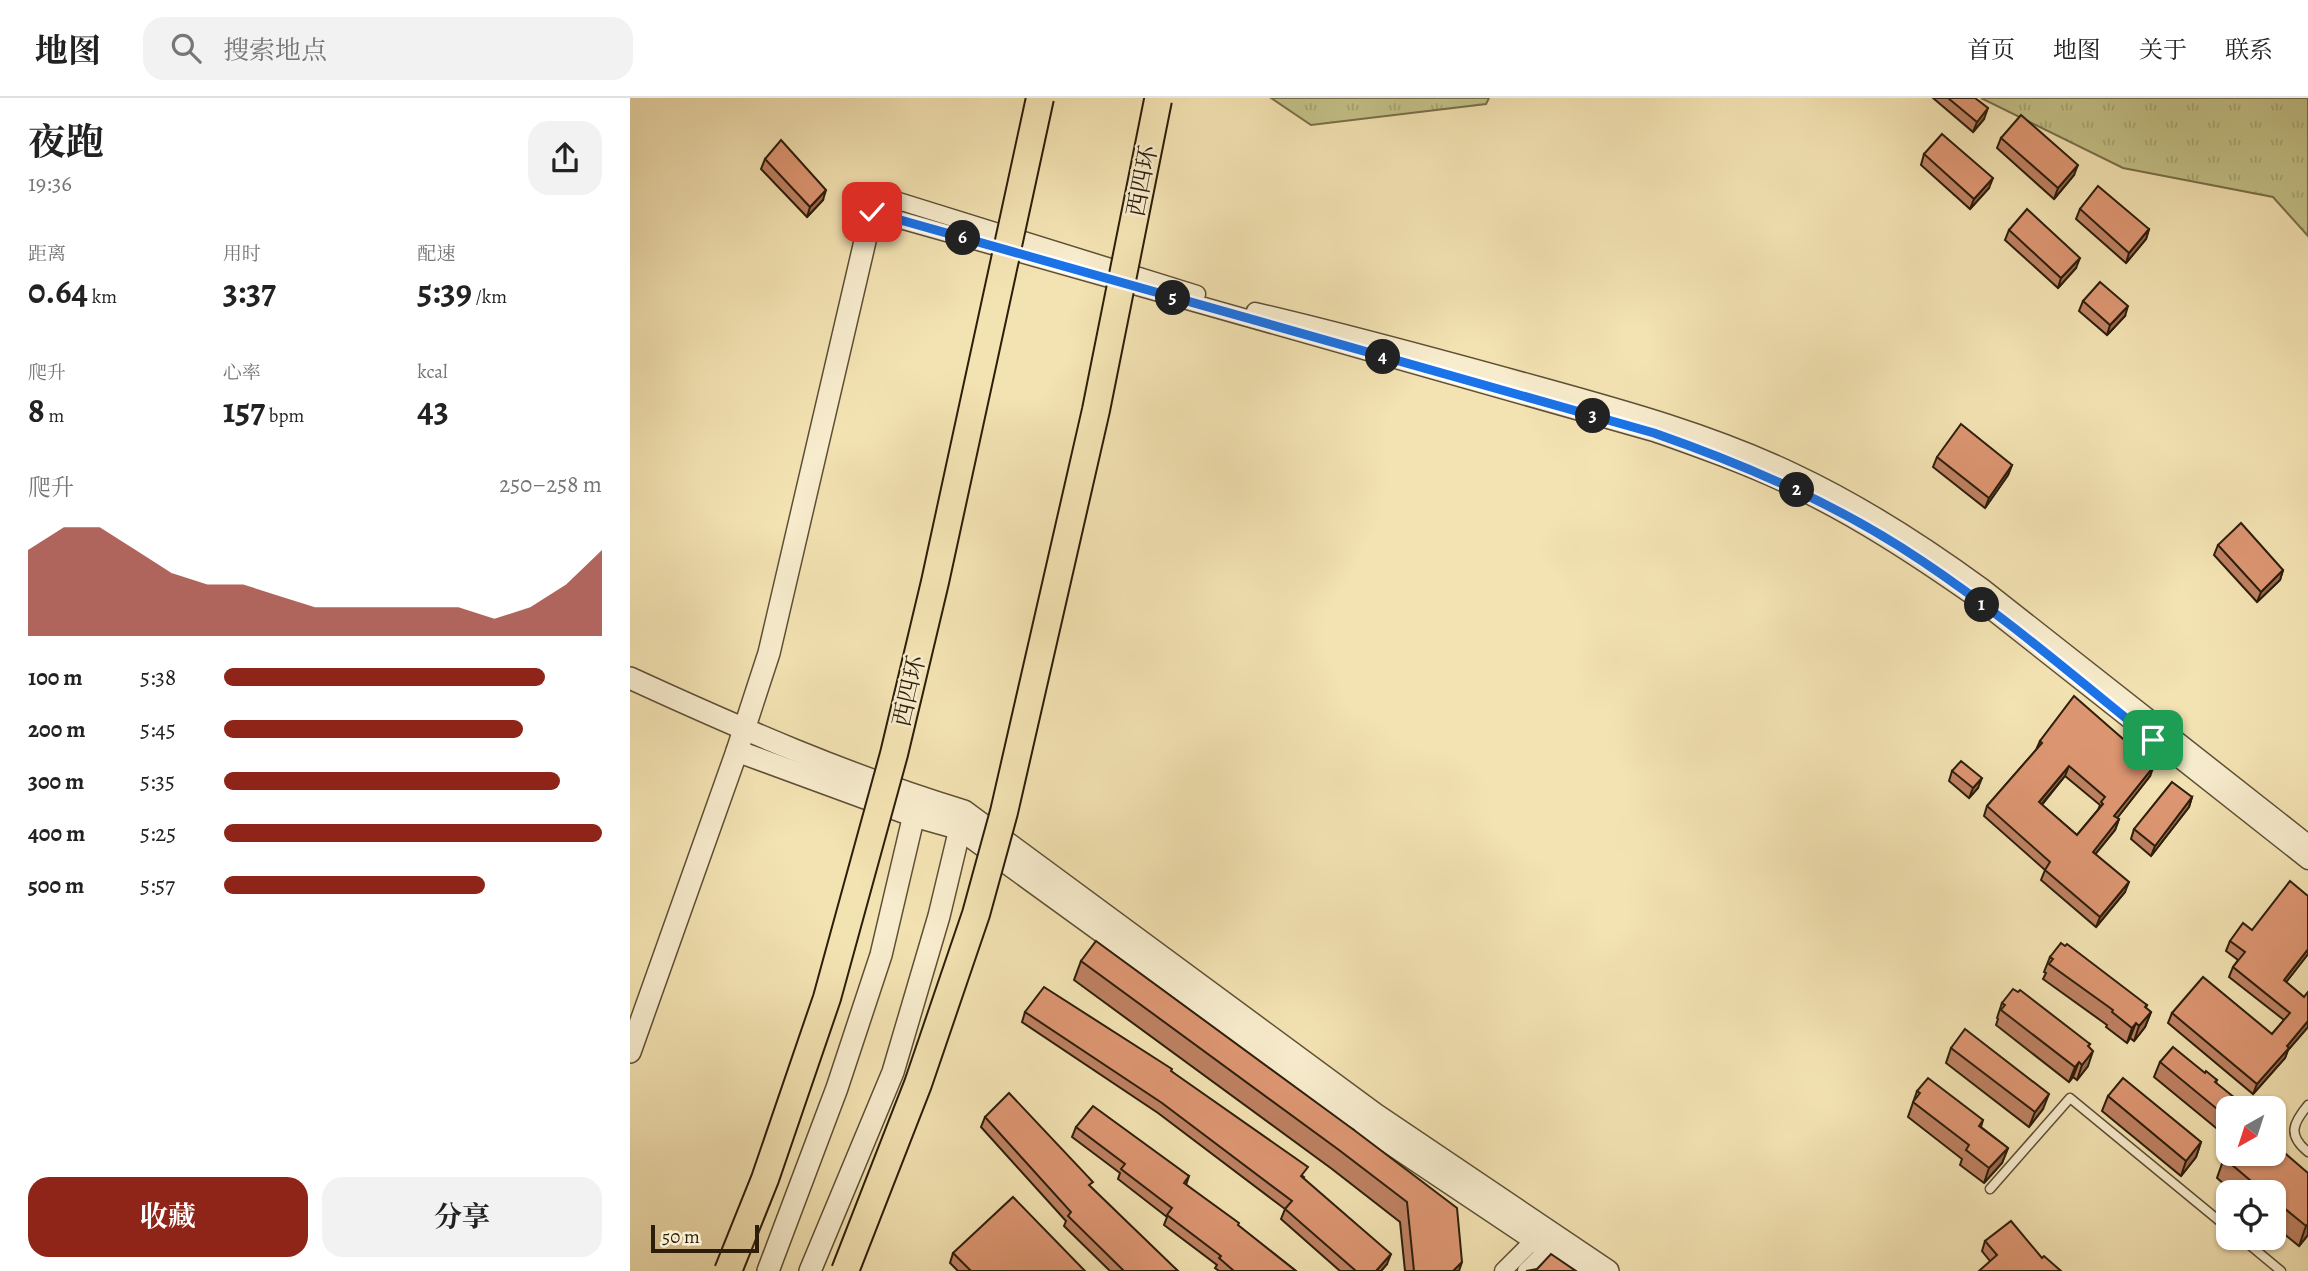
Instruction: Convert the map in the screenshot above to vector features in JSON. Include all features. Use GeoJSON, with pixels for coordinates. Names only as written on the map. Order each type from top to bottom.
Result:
{"type":"FeatureCollection","features":[{"type":"Feature","properties":{"kind":"highway","name":"西四环"},"geometry":{"type":"LineString","coordinates":[[728,1271],[765,1179],[827,998],[880,806],[935,582],[1040,98]]}},
{"type":"Feature","properties":{"kind":"highway","name":"西四环"},"geometry":{"type":"LineString","coordinates":[[845,1271],[918,1084],[976,914],[1000,825],[1096,410],[1158,100]]}},
{"type":"Feature","properties":{"kind":"street"},"geometry":{"type":"LineString","coordinates":[[630,1052],[769,653],[874,203]]}},
{"type":"Feature","properties":{"kind":"street"},"geometry":{"type":"LineString","coordinates":[[874,203],[1242,308],[1344,332],[1659,419],[1793,472],[1843,497],[1930,548],[2308,842]]}},
{"type":"Feature","properties":{"kind":"street"},"geometry":{"type":"LineString","coordinates":[[874,203],[1654,433],[1787,485],[1876,533],[1965,592],[2308,861]]}},
{"type":"Feature","properties":{"kind":"street"},"geometry":{"type":"LineString","coordinates":[[630,678],[916,806]]}},
{"type":"Feature","properties":{"kind":"street"},"geometry":{"type":"LineString","coordinates":[[737,751],[962,820],[1547,1239],[1581,1271]]}},
{"type":"Feature","properties":{"kind":"street"},"geometry":{"type":"LineString","coordinates":[[768,1271],[837,1088],[881,955],[916,806]]}},
{"type":"Feature","properties":{"kind":"street"},"geometry":{"type":"LineString","coordinates":[[810,1271],[892,1072],[939,916],[962,820]]}},
{"type":"Feature","properties":{"kind":"street"},"geometry":{"type":"LineString","coordinates":[[1503,1271],[1547,1239]]}},
{"type":"Feature","properties":{"kind":"street"},"geometry":{"type":"LineString","coordinates":[[1525,1271],[1547,1239]]}},
{"type":"Feature","properties":{"kind":"street"},"geometry":{"type":"LineString","coordinates":[[1547,1239],[1608,1271]]}},
{"type":"Feature","properties":{"kind":"lane"},"geometry":{"type":"LineString","coordinates":[[1990,1189],[2070,1098],[2216,1217]]}},
{"type":"Feature","properties":{"kind":"lane"},"geometry":{"type":"LineString","coordinates":[[2308,1105],[2295,1121],[2294,1134],[2308,1152]]}},
{"type":"Feature","properties":{"kind":"lane"},"geometry":{"type":"LineString","coordinates":[[2255,1250],[2280,1271]]}},
{"type":"Feature","properties":{"kind":"green space"},"geometry":{"type":"Polygon","coordinates":[[[1271,98],[1489,98],[1486,104],[1311,125],[1271,98]]]}},
{"type":"Feature","properties":{"kind":"green space"},"geometry":{"type":"Polygon","coordinates":[[[1981,98],[2308,98],[2308,236],[2273,197],[2123,168],[1981,98]]]}},
{"type":"Feature","properties":{"kind":"building"},"geometry":{"type":"Polygon","coordinates":[[[1948,98],[1975,98],[1988,108],[1977,122],[1948,98]]]}},
{"type":"Feature","properties":{"kind":"building"},"geometry":{"type":"Polygon","coordinates":[[[2021,115],[2078,165],[2058,188],[2001,138],[2021,115]]]}},
{"type":"Feature","properties":{"kind":"building"},"geometry":{"type":"Polygon","coordinates":[[[1942,134],[1993,178],[1974,199],[1924,154],[1942,134]]]}},
{"type":"Feature","properties":{"kind":"building"},"geometry":{"type":"Polygon","coordinates":[[[781,140],[826,190],[810,207],[765,159],[781,140]]]}},
{"type":"Feature","properties":{"kind":"building"},"geometry":{"type":"Polygon","coordinates":[[[2098,186],[2149,229],[2129,253],[2080,209],[2098,186]]]}},
{"type":"Feature","properties":{"kind":"building"},"geometry":{"type":"Polygon","coordinates":[[[2027,209],[2080,258],[2061,278],[2009,230],[2027,209]]]}},
{"type":"Feature","properties":{"kind":"building"},"geometry":{"type":"Polygon","coordinates":[[[2100,282],[2128,306],[2110,325],[2083,301],[2100,282]]]}},
{"type":"Feature","properties":{"kind":"building"},"geometry":{"type":"Polygon","coordinates":[[[1961,424],[2012,465],[1989,498],[1937,457],[1961,424]]]}},
{"type":"Feature","properties":{"kind":"building"},"geometry":{"type":"Polygon","coordinates":[[[2241,523],[2283,570],[2261,592],[2218,545],[2241,523]]]}},
{"type":"Feature","properties":{"kind":"building"},"geometry":{"type":"Polygon","coordinates":[[[2074,696],[2154,766],[2114,816],[2119,819],[2093,852],[2129,882],[2100,917],[2045,870],[2050,862],[1987,806],[2042,743],[2040,741],[2074,696]],[[2069,766],[2039,802],[2077,835],[2103,804],[2101,802],[2105,797],[2069,766]]]}},
{"type":"Feature","properties":{"kind":"building"},"geometry":{"type":"Polygon","coordinates":[[[1961,761],[1982,778],[1973,788],[1952,771],[1961,761]]]}},
{"type":"Feature","properties":{"kind":"building"},"geometry":{"type":"Polygon","coordinates":[[[2172,782],[2192,797],[2155,846],[2134,829],[2172,782]]]}},
{"type":"Feature","properties":{"kind":"building"},"geometry":{"type":"Polygon","coordinates":[[[2290,881],[2308,896],[2308,949],[2284,980],[2304,997],[2308,992],[2308,1021],[2287,1046],[2289,1048],[2257,1084],[2172,1013],[2203,977],[2272,1034],[2290,1013],[2233,967],[2245,952],[2230,941],[2243,923],[2252,930],[2290,881]]]}},
{"type":"Feature","properties":{"kind":"building"},"geometry":{"type":"Polygon","coordinates":[[[1096,941],[1457,1208],[1462,1262],[1453,1271],[1414,1271],[1407,1202],[1081,961],[1096,941]]]}},
{"type":"Feature","properties":{"kind":"building"},"geometry":{"type":"Polygon","coordinates":[[[2061,943],[2065,946],[2067,944],[2147,1005],[2145,1007],[2151,1012],[2139,1026],[2136,1023],[2132,1028],[2112,1012],[2113,1010],[2049,964],[2053,959],[2050,957],[2061,943]]]}},
{"type":"Feature","properties":{"kind":"building"},"geometry":{"type":"Polygon","coordinates":[[[1044,987],[1172,1069],[1171,1071],[1308,1167],[1301,1176],[1391,1254],[1376,1271],[1356,1271],[1285,1209],[1292,1201],[1162,1103],[1025,1012],[1044,987]]]}},
{"type":"Feature","properties":{"kind":"building"},"geometry":{"type":"Polygon","coordinates":[[[2013,989],[2018,992],[2020,990],[2090,1044],[2088,1046],[2093,1051],[2082,1065],[2079,1062],[2075,1067],[2001,1010],[2005,1005],[2002,1003],[2013,989]]]}},
{"type":"Feature","properties":{"kind":"building"},"geometry":{"type":"Polygon","coordinates":[[[1965,1029],[2049,1094],[2035,1112],[1951,1048],[1965,1029]]]}},
{"type":"Feature","properties":{"kind":"building"},"geometry":{"type":"Polygon","coordinates":[[[2173,1047],[2217,1080],[2215,1082],[2232,1096],[2216,1096],[2216,1108],[2160,1062],[2173,1047]]]}},
{"type":"Feature","properties":{"kind":"building"},"geometry":{"type":"Polygon","coordinates":[[[1928,1078],[1983,1120],[1979,1126],[2008,1148],[1989,1168],[1966,1150],[1969,1145],[1913,1102],[1920,1093],[1917,1091],[1928,1078]]]}},
{"type":"Feature","properties":{"kind":"building"},"geometry":{"type":"Polygon","coordinates":[[[2123,1078],[2201,1142],[2186,1161],[2108,1096],[2123,1078]]]}},
{"type":"Feature","properties":{"kind":"building"},"geometry":{"type":"Polygon","coordinates":[[[1009,1093],[1093,1182],[1089,1185],[1178,1271],[1124,1271],[1068,1216],[1071,1212],[985,1117],[1009,1093]]]}},
{"type":"Feature","properties":{"kind":"building"},"geometry":{"type":"Polygon","coordinates":[[[1093,1106],[1189,1176],[1184,1183],[1239,1223],[1238,1225],[1296,1271],[1234,1271],[1219,1258],[1221,1256],[1167,1215],[1172,1208],[1121,1169],[1125,1164],[1076,1127],[1093,1106]]]}},
{"type":"Feature","properties":{"kind":"building"},"geometry":{"type":"Polygon","coordinates":[[[2286,1154],[2308,1173],[2308,1224],[2306,1226],[2286,1210],[2286,1180],[2250,1180],[2233,1166],[2286,1166],[2286,1154]]]}},
{"type":"Feature","properties":{"kind":"building"},"geometry":{"type":"Polygon","coordinates":[[[1013,1197],[1085,1271],[971,1271],[953,1253],[1013,1197]]]}},
{"type":"Feature","properties":{"kind":"building"},"geometry":{"type":"Polygon","coordinates":[[[2011,1221],[2042,1258],[2044,1256],[2061,1271],[1979,1271],[1997,1255],[1985,1241],[2011,1221]]]}},
{"type":"Feature","properties":{"kind":"building"},"geometry":{"type":"Polygon","coordinates":[[[1551,1254],[1576,1271],[1526,1271],[1537,1269],[1551,1254]]]}},
{"type":"Feature","properties":{"kind":"route"},"geometry":{"type":"LineString","coordinates":[[872,212],[1654,433],[1710,453],[1787,485],[1836,510],[1922,561],[1976,599],[2153,740]]}}]}
